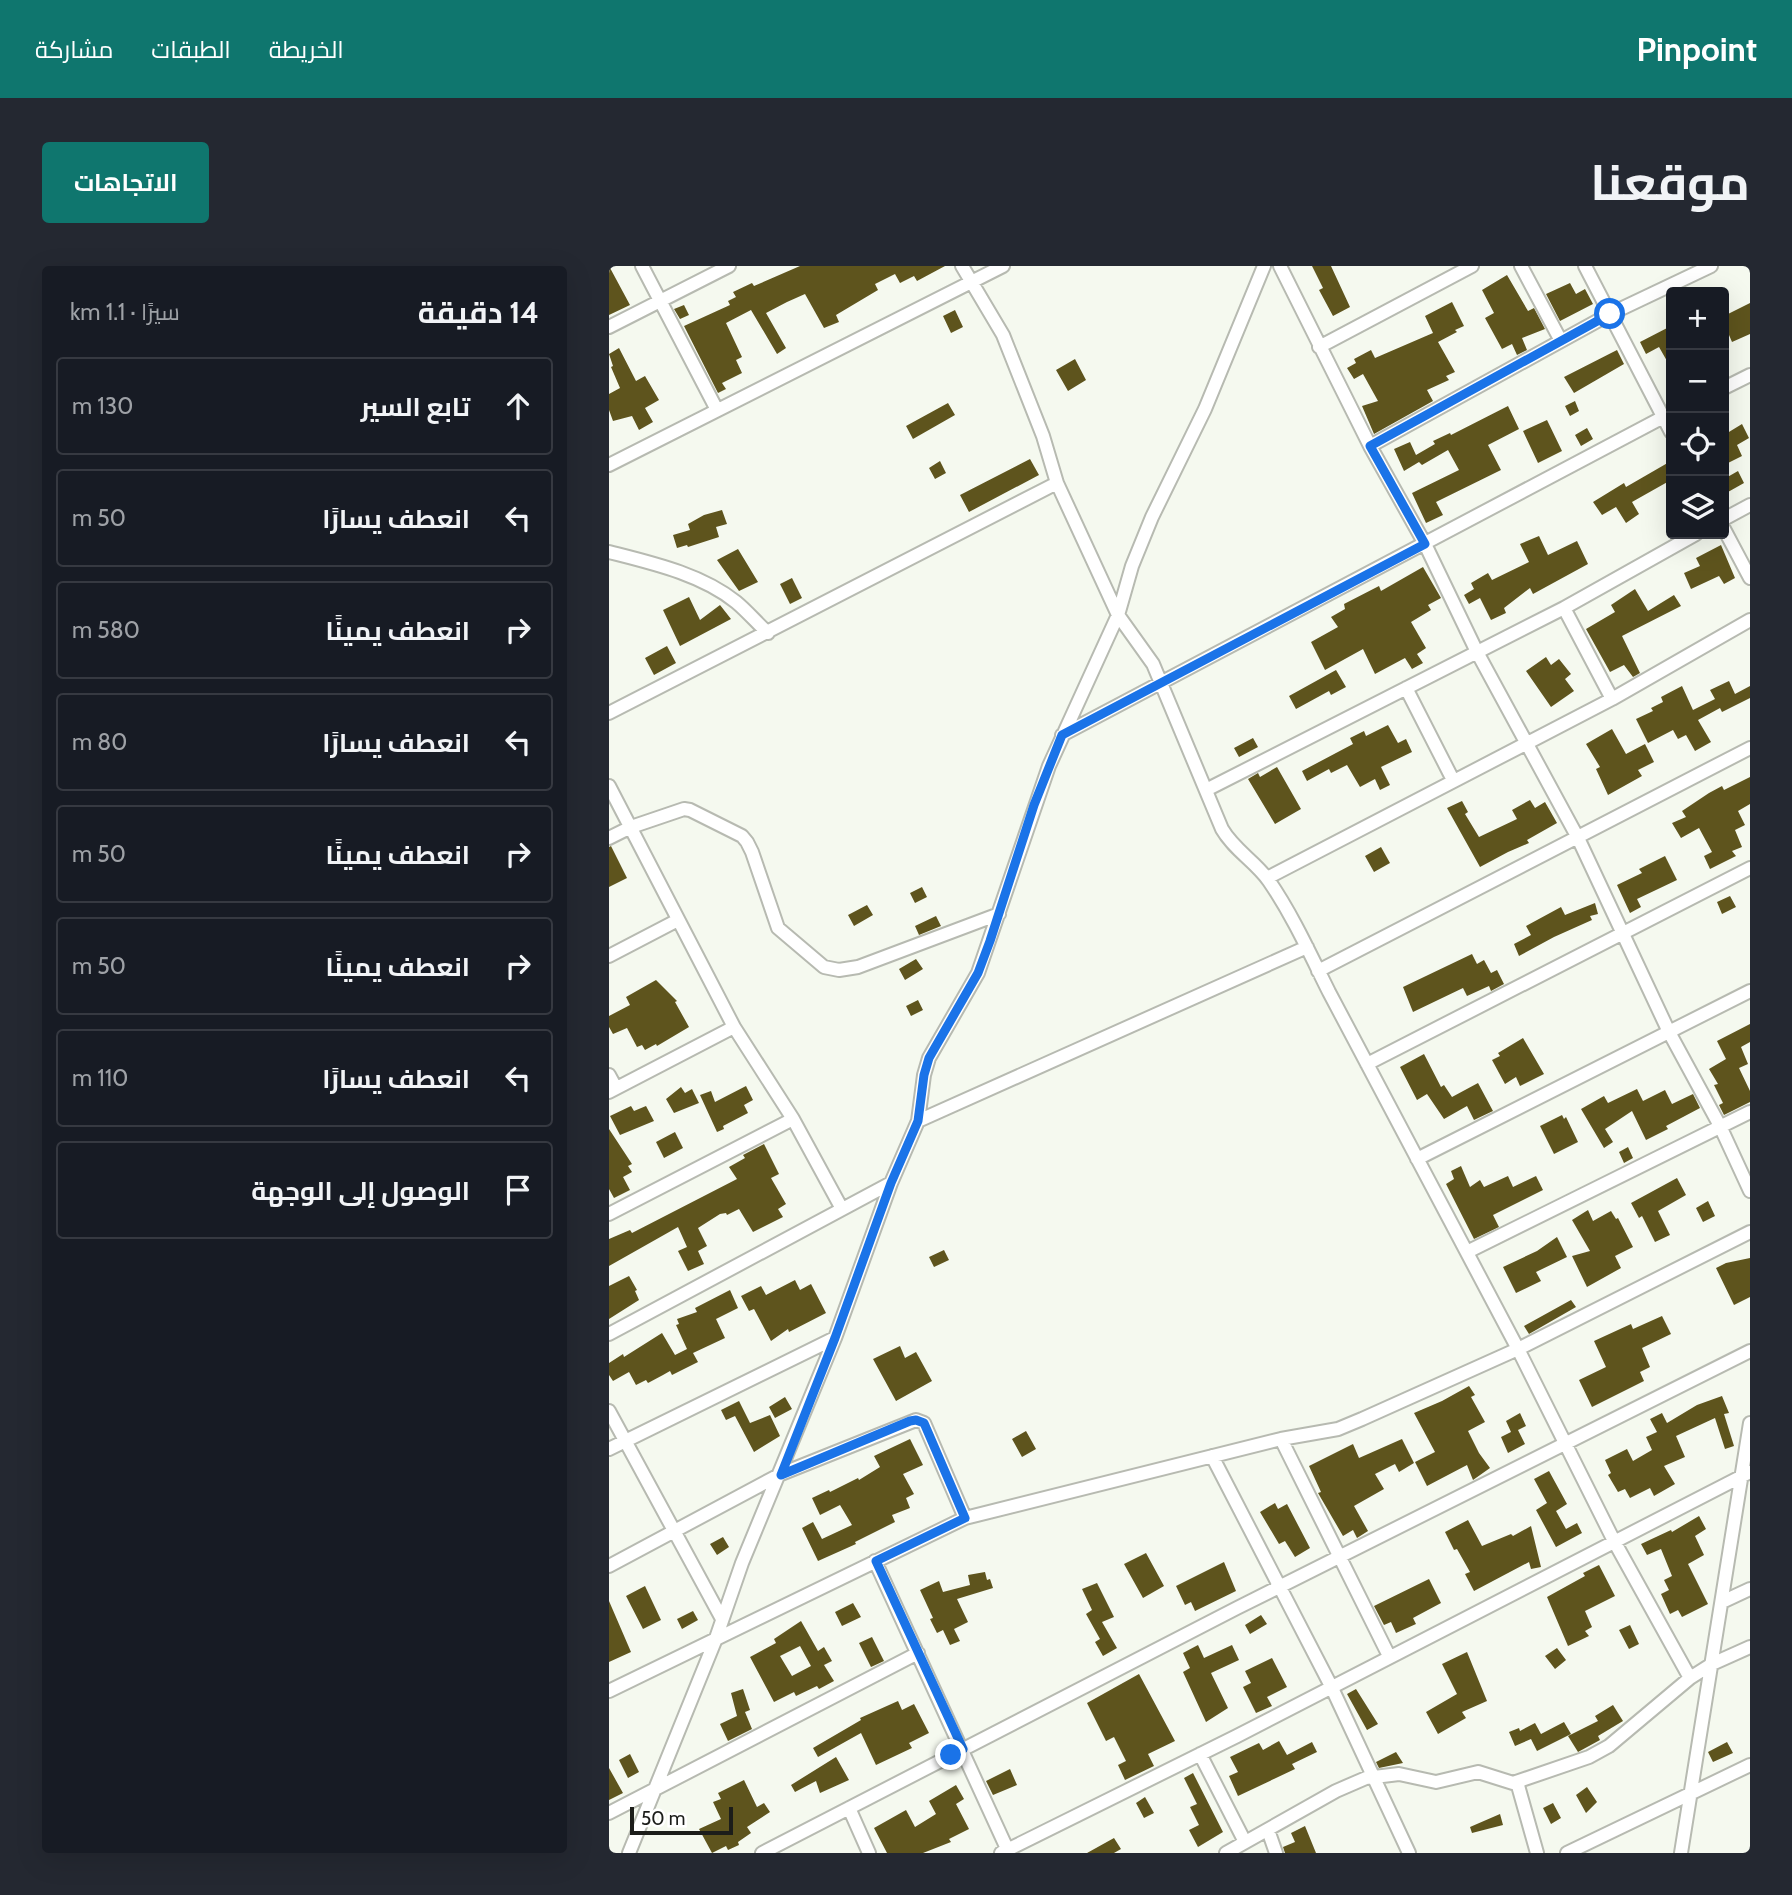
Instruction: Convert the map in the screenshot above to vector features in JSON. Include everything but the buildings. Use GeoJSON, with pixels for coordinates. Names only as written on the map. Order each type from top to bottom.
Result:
{"type":"FeatureCollection","features":[{"type":"Feature","properties":{"kind":"street"},"geometry":{"type":"LineString","coordinates":[[642,266],[717,410]]}},
{"type":"Feature","properties":{"kind":"street"},"geometry":{"type":"LineString","coordinates":[[609,327],[729,266]]}},
{"type":"Feature","properties":{"kind":"street"},"geometry":{"type":"LineString","coordinates":[[962,266],[1003,335],[1043,436],[1057,483],[1118,615],[1153,664],[1228,839],[1268,878],[1288,911],[1518,1349],[1614,1541],[1690,1678]]}},
{"type":"Feature","properties":{"kind":"street"},"geometry":{"type":"LineString","coordinates":[[609,465],[1003,266]]}},
{"type":"Feature","properties":{"kind":"street"},"geometry":{"type":"LineString","coordinates":[[629,1853],[715,1641],[742,1563],[781,1475],[835,1338],[891,1183],[918,1121],[929,1058],[978,973],[1034,805],[1062,735],[1118,615],[1132,566],[1152,517],[1205,409],[1264,266]]}},
{"type":"Feature","properties":{"kind":"street"},"geometry":{"type":"LineString","coordinates":[[1280,266],[1370,446],[1425,544],[1477,652],[1578,838],[1669,1032],[1720,1126],[1750,1191]]}},
{"type":"Feature","properties":{"kind":"street"},"geometry":{"type":"LineString","coordinates":[[1319,347],[1472,266]]}},
{"type":"Feature","properties":{"kind":"street"},"geometry":{"type":"LineString","coordinates":[[1521,266],[1561,341]]}},
{"type":"Feature","properties":{"kind":"street"},"geometry":{"type":"LineString","coordinates":[[1585,266],[1666,413]]}},
{"type":"Feature","properties":{"kind":"street"},"geometry":{"type":"LineString","coordinates":[[1370,446],[1610,314],[1711,266]]}},
{"type":"Feature","properties":{"kind":"street"},"geometry":{"type":"LineString","coordinates":[[1729,386],[1750,375]]}},
{"type":"Feature","properties":{"kind":"street"},"geometry":{"type":"LineString","coordinates":[[1062,735],[1666,416]]}},
{"type":"Feature","properties":{"kind":"street"},"geometry":{"type":"LineString","coordinates":[[609,713],[1057,483]]}},
{"type":"Feature","properties":{"kind":"street"},"geometry":{"type":"LineString","coordinates":[[1729,516],[1750,505]]}},
{"type":"Feature","properties":{"kind":"street"},"geometry":{"type":"LineString","coordinates":[[1206,790],[1563,608],[1687,539]]}},
{"type":"Feature","properties":{"kind":"street"},"geometry":{"type":"LineString","coordinates":[[1729,539],[1750,578]]}},
{"type":"Feature","properties":{"kind":"street"},"geometry":{"type":"LineString","coordinates":[[609,552],[712,586],[737,603],[768,633]]}},
{"type":"Feature","properties":{"kind":"street"},"geometry":{"type":"LineString","coordinates":[[1563,608],[1612,699]]}},
{"type":"Feature","properties":{"kind":"street"},"geometry":{"type":"LineString","coordinates":[[1268,878],[1612,699],[1750,620]]}},
{"type":"Feature","properties":{"kind":"street"},"geometry":{"type":"LineString","coordinates":[[1406,688],[1453,780]]}},
{"type":"Feature","properties":{"kind":"street"},"geometry":{"type":"LineString","coordinates":[[1318,971],[1750,748]]}},
{"type":"Feature","properties":{"kind":"street"},"geometry":{"type":"LineString","coordinates":[[609,786],[734,1027],[793,1119],[842,1209]]}},
{"type":"Feature","properties":{"kind":"street"},"geometry":{"type":"LineString","coordinates":[[609,838],[631,827],[684,809],[742,836],[752,852],[778,928],[824,967],[838,970],[858,967],[999,914]]}},
{"type":"Feature","properties":{"kind":"street"},"geometry":{"type":"LineString","coordinates":[[1367,1063],[1750,868]]}},
{"type":"Feature","properties":{"kind":"street"},"geometry":{"type":"LineString","coordinates":[[609,956],[678,920]]}},
{"type":"Feature","properties":{"kind":"street"},"geometry":{"type":"LineString","coordinates":[[918,1121],[1307,947]]}},
{"type":"Feature","properties":{"kind":"street"},"geometry":{"type":"LineString","coordinates":[[1417,1159],[1750,991]]}},
{"type":"Feature","properties":{"kind":"street"},"geometry":{"type":"LineString","coordinates":[[609,1075],[613,1090],[734,1027]]}},
{"type":"Feature","properties":{"kind":"street"},"geometry":{"type":"LineString","coordinates":[[1467,1252],[1750,1112]]}},
{"type":"Feature","properties":{"kind":"street"},"geometry":{"type":"LineString","coordinates":[[609,1214],[793,1119]]}},
{"type":"Feature","properties":{"kind":"street"},"geometry":{"type":"LineString","coordinates":[[609,1334],[891,1183]]}},
{"type":"Feature","properties":{"kind":"street"},"geometry":{"type":"LineString","coordinates":[[609,1691],[965,1518],[1281,1439],[1338,1429],[1518,1349],[1750,1232]]}},
{"type":"Feature","properties":{"kind":"street"},"geometry":{"type":"LineString","coordinates":[[609,1449],[835,1338]]}},
{"type":"Feature","properties":{"kind":"street"},"geometry":{"type":"LineString","coordinates":[[762,1853],[1279,1587],[1750,1351]]}},
{"type":"Feature","properties":{"kind":"street"},"geometry":{"type":"LineString","coordinates":[[609,1411],[722,1619]]}},
{"type":"Feature","properties":{"kind":"street"},"geometry":{"type":"LineString","coordinates":[[609,1566],[781,1475],[910,1421],[924,1423],[965,1518]]}},
{"type":"Feature","properties":{"kind":"street"},"geometry":{"type":"LineString","coordinates":[[1681,1853],[1746,1474],[1750,1423]]}},
{"type":"Feature","properties":{"kind":"street"},"geometry":{"type":"LineString","coordinates":[[1281,1439],[1389,1656]]}},
{"type":"Feature","properties":{"kind":"street"},"geometry":{"type":"LineString","coordinates":[[1212,1456],[1331,1686],[1409,1853]]}},
{"type":"Feature","properties":{"kind":"street"},"geometry":{"type":"LineString","coordinates":[[876,1561],[963,1749],[1006,1852],[1746,1474]]}},
{"type":"Feature","properties":{"kind":"street"},"geometry":{"type":"LineString","coordinates":[[1722,1602],[1750,1589]]}},
{"type":"Feature","properties":{"kind":"street"},"geometry":{"type":"LineString","coordinates":[[1226,1853],[1336,1791],[1372,1776],[1399,1774],[1436,1782],[1478,1772],[1517,1782],[1600,1752],[1690,1678],[1712,1664],[1750,1647]]}},
{"type":"Feature","properties":{"kind":"street"},"geometry":{"type":"LineString","coordinates":[[609,1812],[918,1653]]}},
{"type":"Feature","properties":{"kind":"street"},"geometry":{"type":"LineString","coordinates":[[1200,1754],[1245,1842]]}},
{"type":"Feature","properties":{"kind":"street"},"geometry":{"type":"LineString","coordinates":[[1566,1853],[1750,1765]]}},
{"type":"Feature","properties":{"kind":"street"},"geometry":{"type":"LineString","coordinates":[[1517,1782],[1537,1853]]}},
{"type":"Feature","properties":{"kind":"street"},"geometry":{"type":"LineString","coordinates":[[849,1808],[869,1853]]}},
{"type":"Feature","properties":{"kind":"street"},"geometry":{"type":"LineString","coordinates":[[1268,1830],[1276,1853]]}},
{"type":"Feature","properties":{"kind":"route"},"geometry":{"type":"LineString","coordinates":[[951,1755],[963,1749],[876,1561],[965,1518],[924,1423],[910,1421],[781,1475],[835,1338],[891,1183],[918,1121],[929,1058],[978,973],[1034,805],[1062,735],[1425,544],[1370,446],[1610,314]]}}]}
